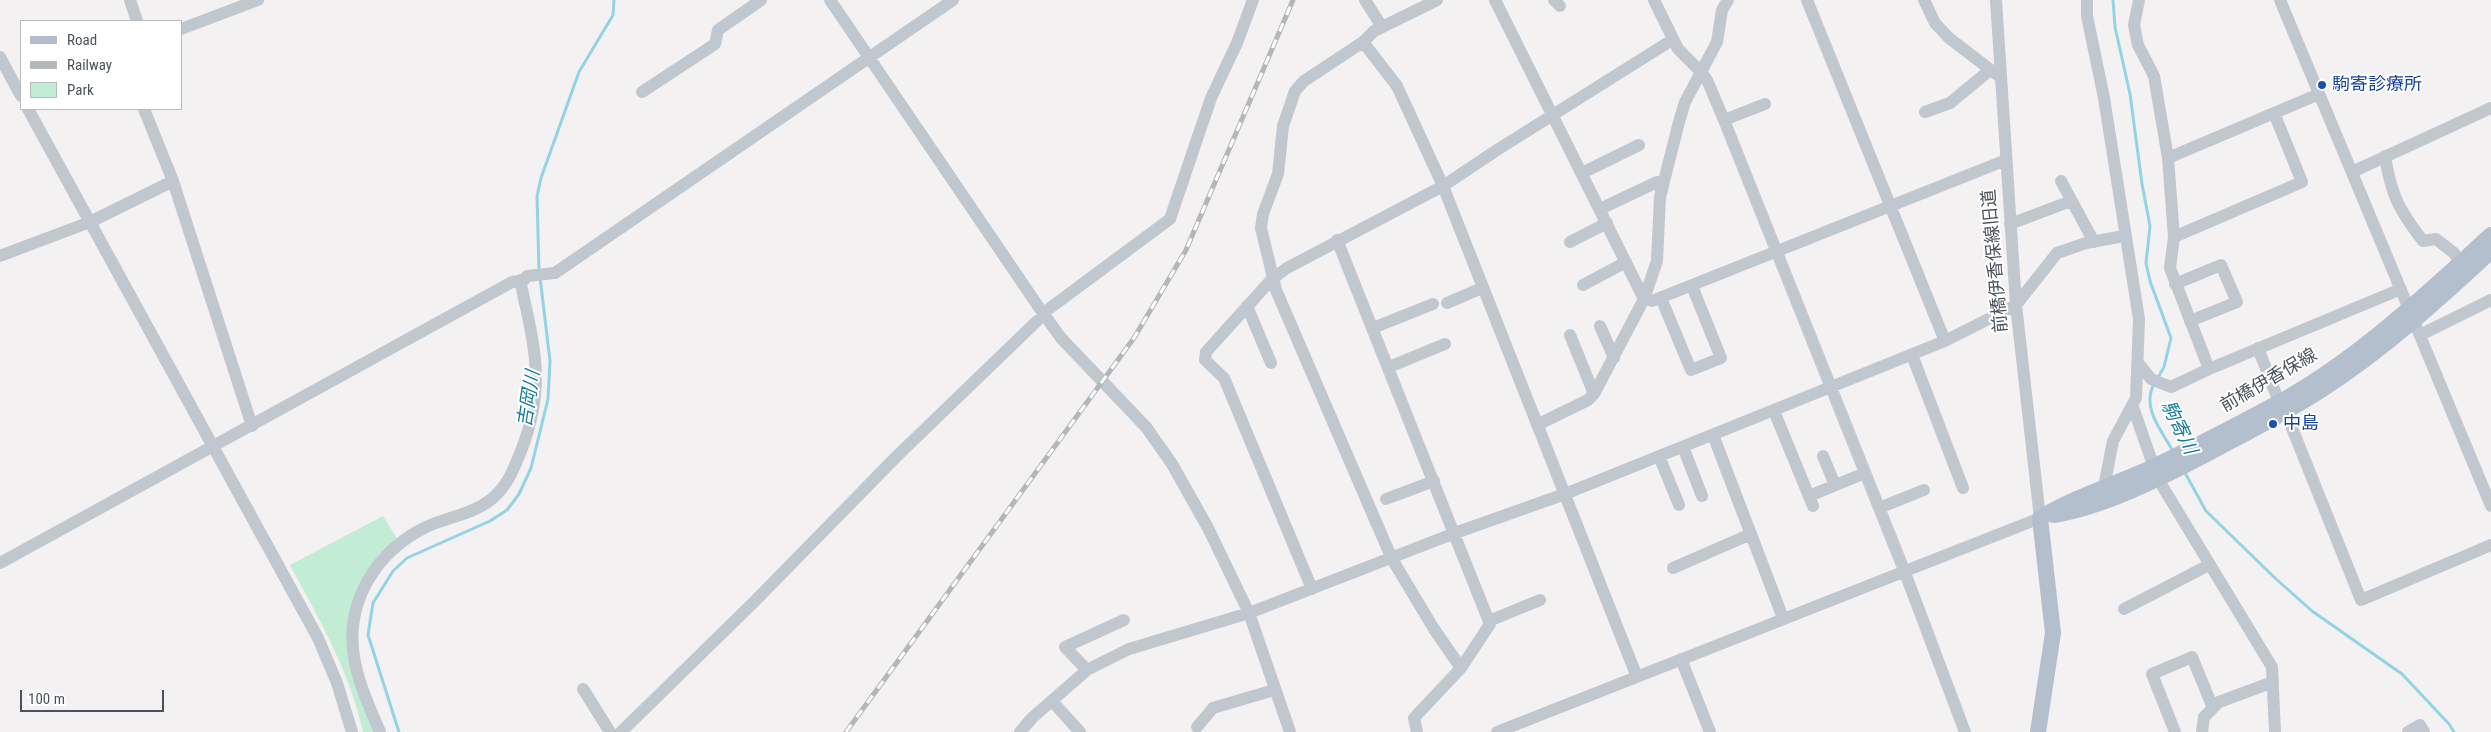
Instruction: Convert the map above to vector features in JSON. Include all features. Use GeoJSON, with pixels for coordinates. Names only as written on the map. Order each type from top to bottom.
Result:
{"type":"FeatureCollection","features":[{"type":"Feature","properties":{"kind":"main road","name":"前橋伊香保線"},"geometry":{"type":"LineString","coordinates":[[2180,461],[2414,322],[2460,263],[2491,235]]}},
{"type":"Feature","properties":{"kind":"main road","name":"前橋伊香保線"},"geometry":{"type":"LineString","coordinates":[[2040,518],[2071,512],[2283,413],[2322,389],[2414,322],[2491,251]]}},
{"type":"Feature","properties":{"kind":"main road","name":"前橋伊香保線"},"geometry":{"type":"LineString","coordinates":[[2040,518],[2066,502],[2104,487],[2156,473]]}},
{"type":"Feature","properties":{"kind":"main road"},"geometry":{"type":"LineString","coordinates":[[2038,732],[2053,633],[2040,518]]}},
{"type":"Feature","properties":{"kind":"street"},"geometry":{"type":"LineString","coordinates":[[130,0],[137,20]]}},
{"type":"Feature","properties":{"kind":"street"},"geometry":{"type":"LineString","coordinates":[[182,29],[258,0]]}},
{"type":"Feature","properties":{"kind":"street"},"geometry":{"type":"LineString","coordinates":[[642,92],[715,44],[718,30],[761,0]]}},
{"type":"Feature","properties":{"kind":"street"},"geometry":{"type":"LineString","coordinates":[[830,0],[1050,322],[1062,338],[1146,427],[1172,464],[1208,528],[1249,613],[1290,732]]}},
{"type":"Feature","properties":{"kind":"street"},"geometry":{"type":"LineString","coordinates":[[0,563],[512,282],[524,278],[551,274],[953,0]]}},
{"type":"Feature","properties":{"kind":"street"},"geometry":{"type":"LineString","coordinates":[[1050,308],[1170,219],[1211,98],[1237,43],[1253,0]]}},
{"type":"Feature","properties":{"kind":"street"},"geometry":{"type":"LineString","coordinates":[[1364,0],[1382,27]]}},
{"type":"Feature","properties":{"kind":"street"},"geometry":{"type":"LineString","coordinates":[[1495,0],[1644,298],[1652,301],[2006,160]]}},
{"type":"Feature","properties":{"kind":"street"},"geometry":{"type":"LineString","coordinates":[[1654,0],[1672,40],[1678,49],[1701,72],[1724,120],[1904,570],[1965,732]]}},
{"type":"Feature","properties":{"kind":"street"},"geometry":{"type":"LineString","coordinates":[[1537,426],[1588,400],[1594,394],[1644,298],[1656,261],[1662,191],[1685,102],[1717,42],[1722,10],[1728,0]]}},
{"type":"Feature","properties":{"kind":"street"},"geometry":{"type":"LineString","coordinates":[[1807,0],[1889,207],[1945,341]]}},
{"type":"Feature","properties":{"kind":"street"},"geometry":{"type":"LineString","coordinates":[[1924,0],[1935,23],[1949,38],[1995,73],[1950,103],[1925,112]]}},
{"type":"Feature","properties":{"kind":"street","name":"前橋伊香保線旧道"},"geometry":{"type":"LineString","coordinates":[[1996,0],[1995,73],[2006,160],[2016,305],[2040,518]]}},
{"type":"Feature","properties":{"kind":"street"},"geometry":{"type":"LineString","coordinates":[[2087,0],[2087,16],[2104,98],[2124,236],[2139,319],[2139,364],[2136,398],[2133,407],[2113,441],[2104,487]]}},
{"type":"Feature","properties":{"kind":"street"},"geometry":{"type":"LineString","coordinates":[[2139,0],[2134,25],[2138,45],[2154,76],[2168,158],[2174,237],[2170,268],[2209,369]]}},
{"type":"Feature","properties":{"kind":"street"},"geometry":{"type":"LineString","coordinates":[[2280,0],[2491,506]]}},
{"type":"Feature","properties":{"kind":"street"},"geometry":{"type":"LineString","coordinates":[[1432,1],[1382,27],[1363,42],[1304,81],[1291,99],[1283,126],[1278,174],[1263,214],[1261,228],[1272,279],[1392,559],[1434,629],[1461,668]]}},
{"type":"Feature","properties":{"kind":"street"},"geometry":{"type":"LineString","coordinates":[[1312,590],[1224,378],[1205,360],[1206,352],[1272,279],[1288,268],[1337,240],[1443,186],[1672,40]]}},
{"type":"Feature","properties":{"kind":"street"},"geometry":{"type":"LineString","coordinates":[[1363,42],[1397,86],[1443,186],[1637,677]]}},
{"type":"Feature","properties":{"kind":"street"},"geometry":{"type":"LineString","coordinates":[[0,57],[20,94]]}},
{"type":"Feature","properties":{"kind":"street"},"geometry":{"type":"LineString","coordinates":[[2168,158],[2319,94]]}},
{"type":"Feature","properties":{"kind":"street"},"geometry":{"type":"LineString","coordinates":[[1724,120],[1765,104]]}},
{"type":"Feature","properties":{"kind":"street"},"geometry":{"type":"LineString","coordinates":[[2352,172],[2491,108]]}},
{"type":"Feature","properties":{"kind":"street"},"geometry":{"type":"LineString","coordinates":[[29,110],[318,638],[337,683],[352,732]]}},
{"type":"Feature","properties":{"kind":"street"},"geometry":{"type":"LineString","coordinates":[[144,110],[173,181],[252,426]]}},
{"type":"Feature","properties":{"kind":"street"},"geometry":{"type":"LineString","coordinates":[[2174,237],[2302,182],[2274,113]]}},
{"type":"Feature","properties":{"kind":"street"},"geometry":{"type":"LineString","coordinates":[[1582,173],[1639,144]]}},
{"type":"Feature","properties":{"kind":"street"},"geometry":{"type":"LineString","coordinates":[[2385,156],[2389,185],[2396,201],[2412,226],[2423,240],[2436,239],[2454,253],[2460,263]]}},
{"type":"Feature","properties":{"kind":"street"},"geometry":{"type":"LineString","coordinates":[[0,256],[90,222],[173,181]]}},
{"type":"Feature","properties":{"kind":"street"},"geometry":{"type":"LineString","coordinates":[[2060,181],[2094,242]]}},
{"type":"Feature","properties":{"kind":"street"},"geometry":{"type":"LineString","coordinates":[[1600,209],[1657,182],[1662,191]]}},
{"type":"Feature","properties":{"kind":"street"},"geometry":{"type":"LineString","coordinates":[[2010,224],[2072,201]]}},
{"type":"Feature","properties":{"kind":"street"},"geometry":{"type":"LineString","coordinates":[[1570,242],[1607,223]]}},
{"type":"Feature","properties":{"kind":"street"},"geometry":{"type":"LineString","coordinates":[[1020,732],[1087,670],[1129,649],[1249,613],[1312,590],[1455,533],[1565,494],[1912,355],[1945,341],[2016,305],[2057,253],[2094,242],[2124,236]]}},
{"type":"Feature","properties":{"kind":"street"},"geometry":{"type":"LineString","coordinates":[[1337,240],[1490,624],[1461,668],[1414,718],[1417,732]]}},
{"type":"Feature","properties":{"kind":"street"},"geometry":{"type":"LineString","coordinates":[[1583,285],[1626,262]]}},
{"type":"Feature","properties":{"kind":"street"},"geometry":{"type":"LineString","coordinates":[[2175,284],[2221,265],[2237,302],[2190,321]]}},
{"type":"Feature","properties":{"kind":"street"},"geometry":{"type":"LineString","coordinates":[[380,732],[361,684],[354,656],[354,613],[370,574],[385,556],[411,536],[427,527],[483,505],[504,487],[515,466],[528,434],[537,395],[536,353],[524,278]]}},
{"type":"Feature","properties":{"kind":"street"},"geometry":{"type":"LineString","coordinates":[[1661,298],[1691,370],[1721,358],[1692,286]]}},
{"type":"Feature","properties":{"kind":"street"},"geometry":{"type":"LineString","coordinates":[[1447,303],[1482,288]]}},
{"type":"Feature","properties":{"kind":"street"},"geometry":{"type":"LineString","coordinates":[[2139,364],[2151,380],[2171,387],[2258,348],[2401,289]]}},
{"type":"Feature","properties":{"kind":"street"},"geometry":{"type":"LineString","coordinates":[[2414,322],[2491,300]]}},
{"type":"Feature","properties":{"kind":"street"},"geometry":{"type":"LineString","coordinates":[[1373,328],[1433,304]]}},
{"type":"Feature","properties":{"kind":"street"},"geometry":{"type":"LineString","coordinates":[[1247,306],[1271,363]]}},
{"type":"Feature","properties":{"kind":"street"},"geometry":{"type":"LineString","coordinates":[[621,732],[754,602],[897,456],[1037,321]]}},
{"type":"Feature","properties":{"kind":"street"},"geometry":{"type":"LineString","coordinates":[[1600,326],[1614,358]]}},
{"type":"Feature","properties":{"kind":"street"},"geometry":{"type":"LineString","coordinates":[[1570,335],[1594,394]]}},
{"type":"Feature","properties":{"kind":"street"},"geometry":{"type":"LineString","coordinates":[[1389,367],[1445,344]]}},
{"type":"Feature","properties":{"kind":"street"},"geometry":{"type":"LineString","coordinates":[[2258,348],[2279,402]]}},
{"type":"Feature","properties":{"kind":"street"},"geometry":{"type":"LineString","coordinates":[[1912,355],[1963,488]]}},
{"type":"Feature","properties":{"kind":"street"},"geometry":{"type":"LineString","coordinates":[[2133,407],[2156,473],[2209,565],[2272,667],[2275,732]]}},
{"type":"Feature","properties":{"kind":"street"},"geometry":{"type":"LineString","coordinates":[[1774,410],[1810,501],[1835,485],[1865,473]]}},
{"type":"Feature","properties":{"kind":"street"},"geometry":{"type":"LineString","coordinates":[[2288,418],[2362,600],[2491,545]]}},
{"type":"Feature","properties":{"kind":"street"},"geometry":{"type":"LineString","coordinates":[[1713,435],[1783,618]]}},
{"type":"Feature","properties":{"kind":"street"},"geometry":{"type":"LineString","coordinates":[[1683,447],[1702,496]]}},
{"type":"Feature","properties":{"kind":"street"},"geometry":{"type":"LineString","coordinates":[[1659,456],[1679,505]]}},
{"type":"Feature","properties":{"kind":"street"},"geometry":{"type":"LineString","coordinates":[[1823,456],[1835,485]]}},
{"type":"Feature","properties":{"kind":"street"},"geometry":{"type":"LineString","coordinates":[[1386,499],[1434,481]]}},
{"type":"Feature","properties":{"kind":"street"},"geometry":{"type":"LineString","coordinates":[[1879,508],[1924,490]]}},
{"type":"Feature","properties":{"kind":"street"},"geometry":{"type":"LineString","coordinates":[[1496,732],[2040,518]]}},
{"type":"Feature","properties":{"kind":"street"},"geometry":{"type":"LineString","coordinates":[[1673,568],[1752,534]]}},
{"type":"Feature","properties":{"kind":"street"},"geometry":{"type":"LineString","coordinates":[[2124,609],[2209,565]]}},
{"type":"Feature","properties":{"kind":"street"},"geometry":{"type":"LineString","coordinates":[[1489,621],[1540,600]]}},
{"type":"Feature","properties":{"kind":"street"},"geometry":{"type":"LineString","coordinates":[[1087,670],[1064,648],[1124,620]]}},
{"type":"Feature","properties":{"kind":"street"},"geometry":{"type":"LineString","coordinates":[[2175,732],[2152,674],[2192,658],[2213,708]]}},
{"type":"Feature","properties":{"kind":"street"},"geometry":{"type":"LineString","coordinates":[[1681,659],[1710,732]]}},
{"type":"Feature","properties":{"kind":"street"},"geometry":{"type":"LineString","coordinates":[[2202,732],[2204,717],[2219,702],[2274,682]]}},
{"type":"Feature","properties":{"kind":"street"},"geometry":{"type":"LineString","coordinates":[[583,689],[610,732]]}},
{"type":"Feature","properties":{"kind":"street"},"geometry":{"type":"LineString","coordinates":[[1197,727],[1213,708],[1274,690]]}},
{"type":"Feature","properties":{"kind":"street"},"geometry":{"type":"LineString","coordinates":[[1052,701],[1080,732]]}},
{"type":"Feature","properties":{"kind":"street"},"geometry":{"type":"LineString","coordinates":[[2408,732],[2420,725],[2424,732]]}},
{"type":"Feature","properties":{"kind":"green space"},"geometry":{"type":"Polygon","coordinates":[[[383,516],[398,540],[366,572],[350,616],[375,732],[363,732],[342,667],[290,565],[383,516]]]}},
{"type":"Feature","properties":{"kind":"waterway","name":"吉岡川"},"geometry":{"type":"LineString","coordinates":[[539,271],[537,196],[541,178],[579,72],[613,15],[614,0]]}},
{"type":"Feature","properties":{"kind":"waterway","name":"駒寄川"},"geometry":{"type":"LineString","coordinates":[[2113,0],[2115,27],[2130,94],[2142,184],[2150,226],[2146,263],[2150,281],[2171,338],[2164,367],[2157,379]]}},
{"type":"Feature","properties":{"kind":"waterway","name":"吉岡川"},"geometry":{"type":"LineString","coordinates":[[399,732],[368,635],[373,603],[393,571],[407,558],[490,521],[507,510],[519,494],[531,468],[548,399],[550,361],[540,277]]}},
{"type":"Feature","properties":{"kind":"waterway","name":"駒寄川"},"geometry":{"type":"LineString","coordinates":[[2154,384],[2151,393],[2151,411],[2174,453]]}},
{"type":"Feature","properties":{"kind":"waterway","name":"駒寄川"},"geometry":{"type":"LineString","coordinates":[[2184,471],[2206,511],[2275,578],[2312,611],[2402,674],[2449,724],[2454,732]]}},
{"type":"Feature","properties":{"kind":"railway"},"geometry":{"type":"LineString","coordinates":[[846,732],[1134,338],[1186,250],[1293,0]]}},
{"type":"Feature","properties":{"kind":"place","name":"駒寄診療所"},"geometry":{"type":"Point","coordinates":[2322,85]}},
{"type":"Feature","properties":{"kind":"place","name":"中島"},"geometry":{"type":"Point","coordinates":[2273,424]}}]}
